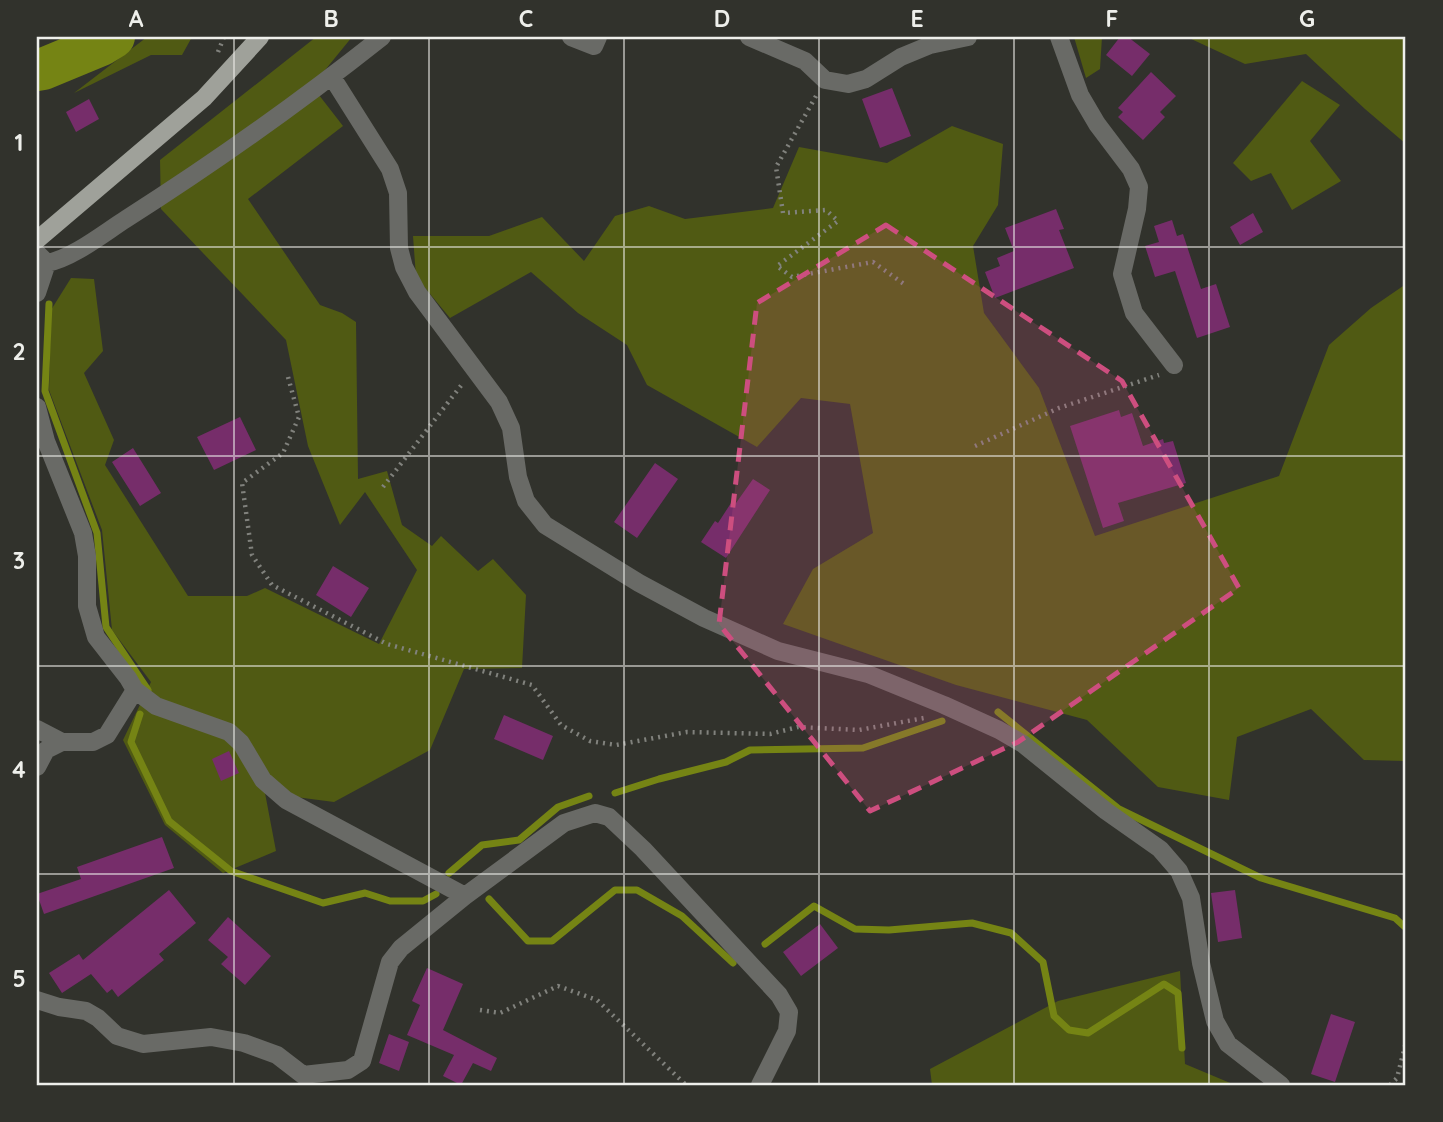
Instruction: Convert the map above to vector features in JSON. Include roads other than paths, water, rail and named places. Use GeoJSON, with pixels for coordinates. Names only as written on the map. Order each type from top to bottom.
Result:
{"type":"FeatureCollection","features":[{"type":"Feature","properties":{"kind":"main road"},"geometry":{"type":"LineString","coordinates":[[37,240],[204,98],[260,37]]}},
{"type":"Feature","properties":{"kind":"street"},"geometry":{"type":"LineString","coordinates":[[37,293],[42,258],[57,261],[149,205],[332,76],[382,37]]}},
{"type":"Feature","properties":{"kind":"street"},"geometry":{"type":"LineString","coordinates":[[571,37],[594,46],[598,37]]}},
{"type":"Feature","properties":{"kind":"street"},"geometry":{"type":"LineString","coordinates":[[749,37],[805,61],[825,80],[849,84],[866,79],[901,57],[930,45],[968,37]]}},
{"type":"Feature","properties":{"kind":"street"},"geometry":{"type":"LineString","coordinates":[[1059,37],[1080,95],[1097,124],[1131,169],[1139,187],[1137,209],[1122,274],[1134,313],[1174,365]]}},
{"type":"Feature","properties":{"kind":"street"},"geometry":{"type":"LineString","coordinates":[[332,76],[390,169],[398,193],[399,248],[404,268],[417,292],[499,402],[511,428],[517,477],[526,501],[545,525],[639,583],[704,618],[778,651],[868,674],[944,705],[1023,744],[1106,811],[1160,849],[1179,871],[1191,898],[1201,963],[1214,1021],[1228,1044],[1281,1085]]}},
{"type":"Feature","properties":{"kind":"street"},"geometry":{"type":"LineString","coordinates":[[37,407],[46,441],[83,533],[87,556],[86,606],[96,637],[135,690],[156,706],[229,732],[241,743],[263,780],[286,800],[465,896]]}},
{"type":"Feature","properties":{"kind":"street"},"geometry":{"type":"LineString","coordinates":[[37,729],[62,742],[93,743],[107,735],[135,690]]}},
{"type":"Feature","properties":{"kind":"street"},"geometry":{"type":"LineString","coordinates":[[37,767],[46,750],[62,742]]}},
{"type":"Feature","properties":{"kind":"street"},"geometry":{"type":"LineString","coordinates":[[37,1000],[86,1011],[117,1036],[143,1044],[211,1037],[244,1043],[276,1055],[303,1075],[348,1070],[362,1061],[390,962],[401,948],[465,896],[564,823],[595,813],[609,817],[643,849],[779,995],[789,1012],[787,1031],[760,1085]]}},
{"type":"Feature","properties":{"kind":"waterway"},"geometry":{"type":"LineString","coordinates":[[37,70],[101,45],[114,37]]}},
{"type":"Feature","properties":{"kind":"waterway"},"geometry":{"type":"LineString","coordinates":[[49,304],[45,391],[97,533],[106,627],[148,690]]}},
{"type":"Feature","properties":{"kind":"waterway"},"geometry":{"type":"LineString","coordinates":[[998,712],[1119,809],[1261,878],[1395,918],[1406,928]]}},
{"type":"Feature","properties":{"kind":"waterway"},"geometry":{"type":"LineString","coordinates":[[140,714],[131,742],[169,821],[231,871],[323,903],[365,893],[390,901],[423,901],[436,894]]}},
{"type":"Feature","properties":{"kind":"waterway"},"geometry":{"type":"LineString","coordinates":[[615,793],[726,762],[750,750],[863,748],[942,721]]}},
{"type":"Feature","properties":{"kind":"waterway"},"geometry":{"type":"LineString","coordinates":[[449,873],[482,845],[519,840],[558,807],[589,796]]}},
{"type":"Feature","properties":{"kind":"waterway"},"geometry":{"type":"LineString","coordinates":[[489,899],[528,941],[552,941],[615,890],[637,890],[682,916],[733,963]]}},
{"type":"Feature","properties":{"kind":"waterway"},"geometry":{"type":"LineString","coordinates":[[765,944],[814,906],[855,929],[889,930],[972,923],[1011,933],[1043,962],[1054,1016],[1069,1030],[1088,1033],[1164,984],[1178,993],[1182,1048]]}}]}
